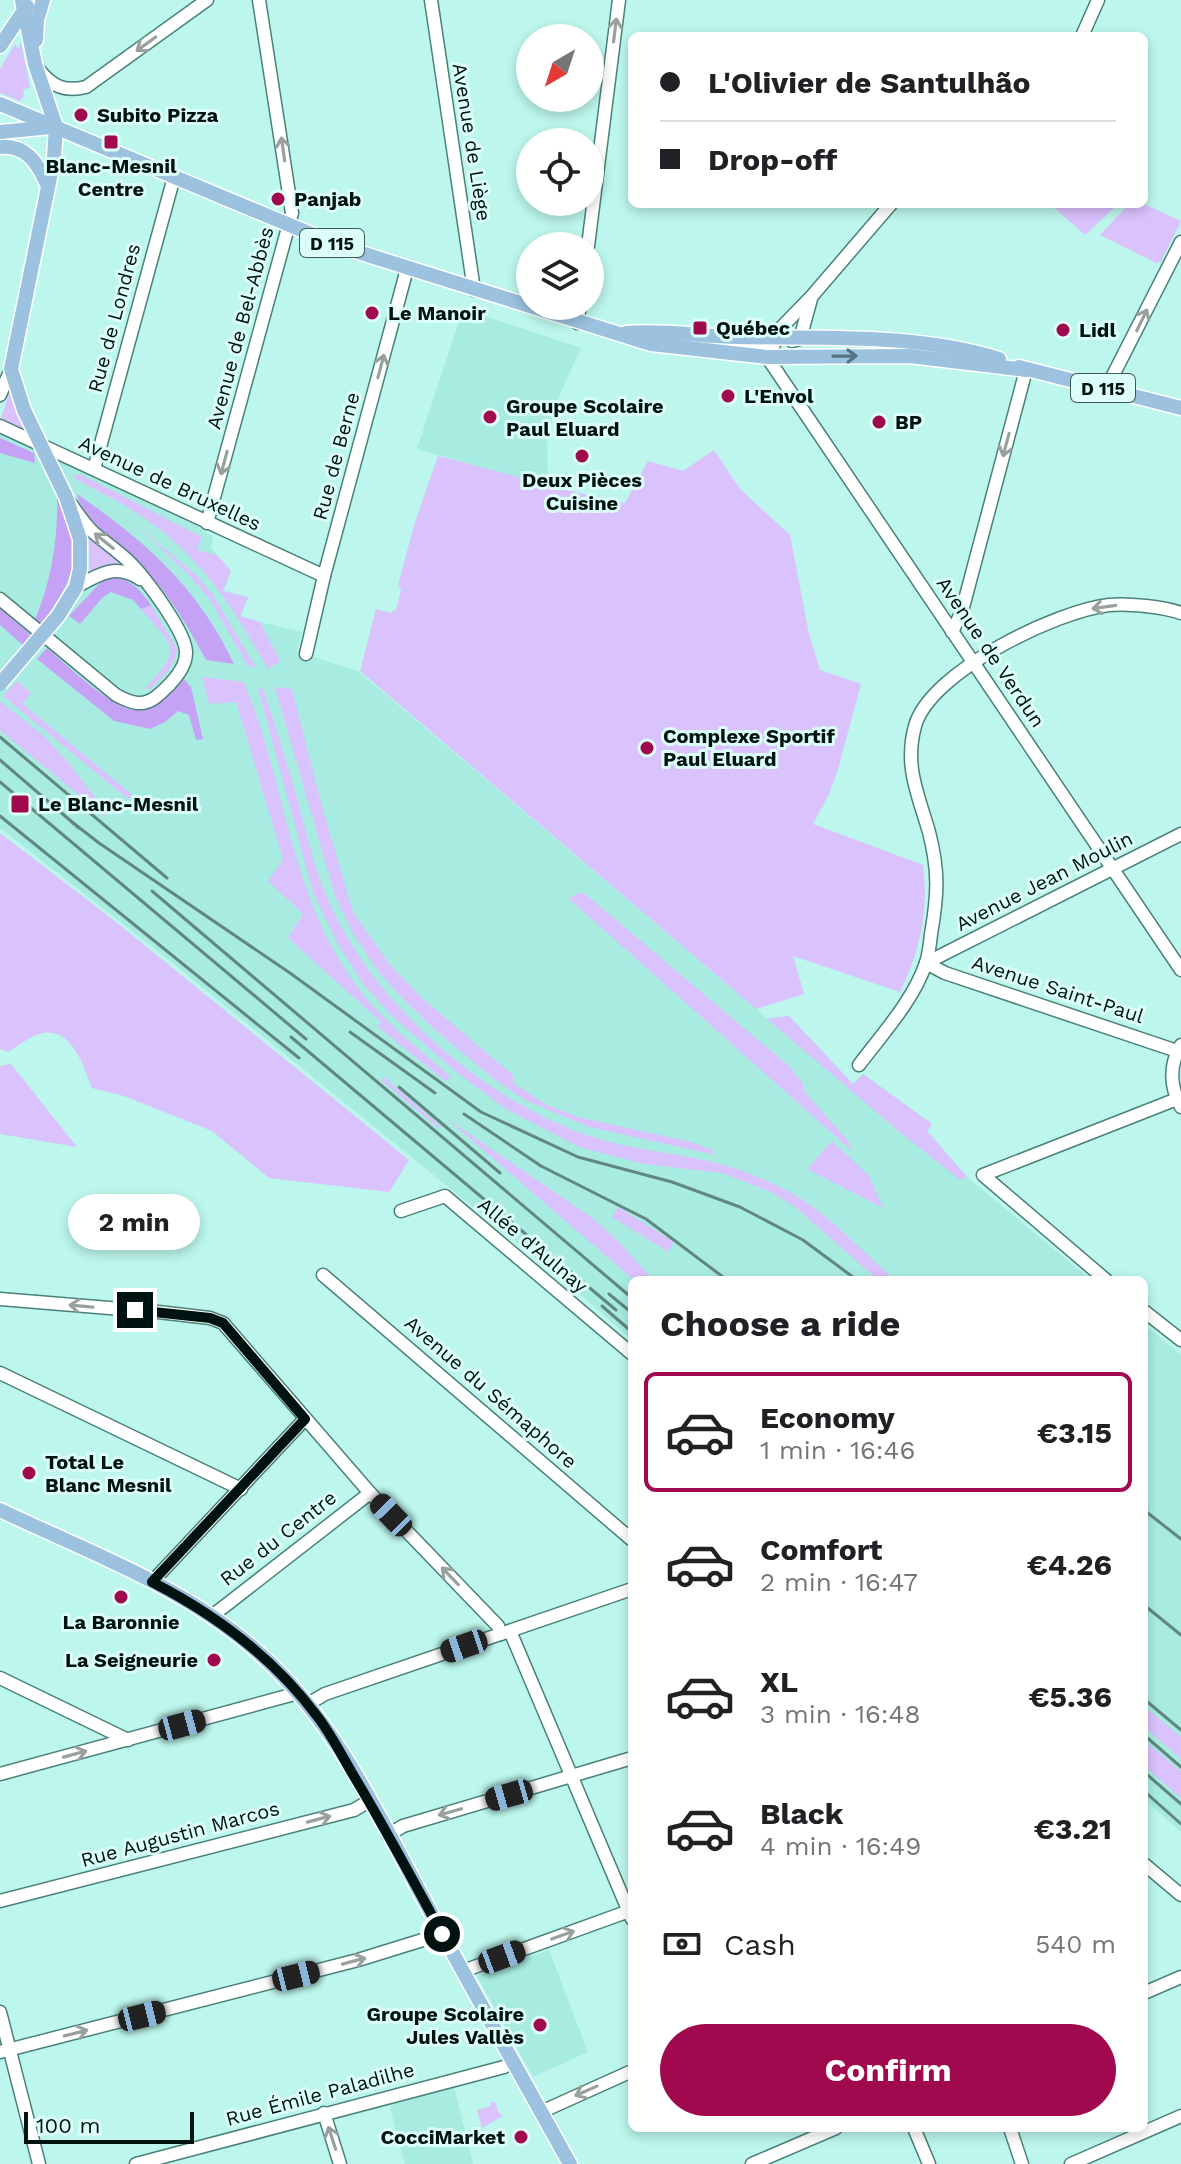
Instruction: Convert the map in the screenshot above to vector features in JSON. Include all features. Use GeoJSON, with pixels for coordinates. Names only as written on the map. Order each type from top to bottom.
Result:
{"type":"FeatureCollection","features":[{"type":"Feature","properties":{"kind":"main road"},"geometry":{"type":"LineString","coordinates":[[35,64],[37,20],[43,0]]}},
{"type":"Feature","properties":{"kind":"main road"},"geometry":{"type":"LineString","coordinates":[[0,684],[58,616],[76,587],[80,569],[80,539],[66,497],[24,410],[11,369],[54,158],[56,127],[35,64],[26,3]]}},
{"type":"Feature","properties":{"kind":"main road"},"geometry":{"type":"LineString","coordinates":[[0,46],[26,3]]}},
{"type":"Feature","properties":{"kind":"main road","name":"D 115"},"geometry":{"type":"LineString","coordinates":[[0,104],[288,226],[407,269],[651,344],[682,348],[770,347],[910,356],[1026,370],[1181,408]]}},
{"type":"Feature","properties":{"kind":"main road","name":"D 115"},"geometry":{"type":"LineString","coordinates":[[0,132],[56,127]]}},
{"type":"Feature","properties":{"kind":"main road"},"geometry":{"type":"LineString","coordinates":[[0,147],[24,150],[35,161],[47,184]]}},
{"type":"Feature","properties":{"kind":"main road","name":"D 115"},"geometry":{"type":"LineString","coordinates":[[618,334],[649,331],[715,337],[770,347],[800,339],[944,345],[997,358],[1026,370]]}},
{"type":"Feature","properties":{"kind":"main road"},"geometry":{"type":"LineString","coordinates":[[0,1510],[152,1582],[212,1616],[259,1653],[303,1698],[319,1718],[369,1801],[570,2164]]}},
{"type":"Feature","properties":{"kind":"street"},"geometry":{"type":"LineString","coordinates":[[35,64],[47,79],[63,89],[86,87],[207,0]]}},
{"type":"Feature","properties":{"kind":"street","name":"Avenue de Bel-Abbès"},"geometry":{"type":"LineString","coordinates":[[207,523],[292,213],[259,0]]}},
{"type":"Feature","properties":{"kind":"street","name":"Avenue de Liège"},"geometry":{"type":"LineString","coordinates":[[431,0],[474,290]]}},
{"type":"Feature","properties":{"kind":"street"},"geometry":{"type":"LineString","coordinates":[[590,232],[619,0]]}},
{"type":"Feature","properties":{"kind":"street"},"geometry":{"type":"LineString","coordinates":[[1084,32],[1098,0]]}},
{"type":"Feature","properties":{"kind":"street","name":"Rue de Londres"},"geometry":{"type":"LineString","coordinates":[[94,469],[174,177]]}},
{"type":"Feature","properties":{"kind":"street"},"geometry":{"type":"LineString","coordinates":[[770,347],[888,208]]}},
{"type":"Feature","properties":{"kind":"street"},"geometry":{"type":"LineString","coordinates":[[1106,389],[1181,242]]}},
{"type":"Feature","properties":{"kind":"street","name":"Rue de Berne"},"geometry":{"type":"LineString","coordinates":[[306,654],[407,269]]}},
{"type":"Feature","properties":{"kind":"street"},"geometry":{"type":"LineString","coordinates":[[800,339],[812,296]]}},
{"type":"Feature","properties":{"kind":"street","name":"Avenue de Verdun"},"geometry":{"type":"LineString","coordinates":[[770,347],[952,632],[1181,970]]}},
{"type":"Feature","properties":{"kind":"street"},"geometry":{"type":"LineString","coordinates":[[0,395],[11,369]]}},
{"type":"Feature","properties":{"kind":"street"},"geometry":{"type":"LineString","coordinates":[[952,632],[962,611],[1026,370]]}},
{"type":"Feature","properties":{"kind":"street","name":"Avenue de Bruxelles"},"geometry":{"type":"LineString","coordinates":[[0,426],[324,576]]}},
{"type":"Feature","properties":{"kind":"street"},"geometry":{"type":"LineString","coordinates":[[0,599],[116,695],[136,704],[157,697],[182,669],[186,655],[183,638],[146,583],[128,560],[88,527],[66,497]]}},
{"type":"Feature","properties":{"kind":"street"},"geometry":{"type":"LineString","coordinates":[[76,587],[107,571],[116,570],[125,570],[146,583]]}},
{"type":"Feature","properties":{"kind":"street"},"geometry":{"type":"LineString","coordinates":[[859,1065],[904,1004],[926,963],[938,890],[937,863],[909,767],[915,723],[933,694],[974,664],[1040,625],[1077,612],[1111,605],[1168,609],[1181,613]]}},
{"type":"Feature","properties":{"kind":"street","name":"Avenue Jean Moulin"},"geometry":{"type":"LineString","coordinates":[[926,963],[1181,834]]}},
{"type":"Feature","properties":{"kind":"street","name":"Avenue Saint-Paul"},"geometry":{"type":"LineString","coordinates":[[926,963],[945,973],[1179,1048]]}},
{"type":"Feature","properties":{"kind":"street"},"geometry":{"type":"LineString","coordinates":[[1101,1276],[983,1175],[1179,1103],[1172,1088],[1172,1071],[1179,1048]]}},
{"type":"Feature","properties":{"kind":"street","name":"Allée d'Aulnay"},"geometry":{"type":"LineString","coordinates":[[401,1211],[445,1196],[628,1351]]}},
{"type":"Feature","properties":{"kind":"street","name":"Avenue du Sémaphore"},"geometry":{"type":"LineString","coordinates":[[323,1275],[628,1537]]}},
{"type":"Feature","properties":{"kind":"street"},"geometry":{"type":"LineString","coordinates":[[0,1299],[158,1312],[223,1323],[370,1493],[506,1633],[628,1907]]}},
{"type":"Feature","properties":{"kind":"street"},"geometry":{"type":"LineString","coordinates":[[1148,1314],[1181,1340]]}},
{"type":"Feature","properties":{"kind":"street"},"geometry":{"type":"LineString","coordinates":[[0,1373],[241,1489]]}},
{"type":"Feature","properties":{"kind":"street"},"geometry":{"type":"LineString","coordinates":[[152,1582],[305,1419]]}},
{"type":"Feature","properties":{"kind":"street","name":"Rue du Centre"},"geometry":{"type":"LineString","coordinates":[[212,1616],[370,1493]]}},
{"type":"Feature","properties":{"kind":"street"},"geometry":{"type":"LineString","coordinates":[[0,1774],[128,1740],[325,1694],[628,1590]]}},
{"type":"Feature","properties":{"kind":"street"},"geometry":{"type":"LineString","coordinates":[[0,1678],[128,1740]]}},
{"type":"Feature","properties":{"kind":"street"},"geometry":{"type":"LineString","coordinates":[[388,1835],[403,1826],[628,1759]]}},
{"type":"Feature","properties":{"kind":"street","name":"Rue Augustin Marcos"},"geometry":{"type":"LineString","coordinates":[[0,1901],[354,1810],[369,1801]]}},
{"type":"Feature","properties":{"kind":"street"},"geometry":{"type":"LineString","coordinates":[[1148,1867],[1181,1895]]}},
{"type":"Feature","properties":{"kind":"street"},"geometry":{"type":"LineString","coordinates":[[463,1971],[628,1915]]}},
{"type":"Feature","properties":{"kind":"street"},"geometry":{"type":"LineString","coordinates":[[5,2051],[358,1960],[442,1934]]}},
{"type":"Feature","properties":{"kind":"street"},"geometry":{"type":"LineString","coordinates":[[1148,1991],[1181,1977]]}},
{"type":"Feature","properties":{"kind":"street"},"geometry":{"type":"LineString","coordinates":[[0,2012],[5,2051],[39,2164]]}},
{"type":"Feature","properties":{"kind":"street","name":"Rue Émile Paladilhe"},"geometry":{"type":"LineString","coordinates":[[136,2164],[493,2070],[513,2061]]}},
{"type":"Feature","properties":{"kind":"street"},"geometry":{"type":"LineString","coordinates":[[541,2112],[628,2073]]}},
{"type":"Feature","properties":{"kind":"street"},"geometry":{"type":"LineString","coordinates":[[324,2113],[340,2164]]}},
{"type":"Feature","properties":{"kind":"street"},"geometry":{"type":"LineString","coordinates":[[1148,2130],[1181,2116]]}},
{"type":"Feature","properties":{"kind":"street"},"geometry":{"type":"LineString","coordinates":[[752,2164],[827,2132]]}},
{"type":"Feature","properties":{"kind":"street"},"geometry":{"type":"LineString","coordinates":[[916,2132],[929,2164]]}},
{"type":"Feature","properties":{"kind":"street"},"geometry":{"type":"LineString","coordinates":[[1011,2132],[1022,2164]]}},
{"type":"Feature","properties":{"kind":"street"},"geometry":{"type":"LineString","coordinates":[[1071,2164],[1144,2132]]}},
{"type":"Feature","properties":{"kind":"shaded area"},"geometry":{"type":"Polygon","coordinates":[[[21,43],[30,87],[23,90],[24,96],[20,101],[0,93],[0,69],[15,44],[18,49],[21,43]]]}},
{"type":"Feature","properties":{"kind":"shaded area"},"geometry":{"type":"Polygon","coordinates":[[[1148,206],[1181,221],[1161,262],[1156,263],[1100,235],[1125,208],[1148,206]]]}},
{"type":"Feature","properties":{"kind":"shaded area"},"geometry":{"type":"Polygon","coordinates":[[[1055,208],[1114,208],[1085,235],[1055,208]]]}},
{"type":"Feature","properties":{"kind":"shaded area","name":"Groupe Scolaire Paul Eluard"},"geometry":{"type":"Polygon","coordinates":[[[463,309],[581,348],[559,396],[547,437],[548,486],[417,449],[463,309]]]}},
{"type":"Feature","properties":{"kind":"shaded area"},"geometry":{"type":"Polygon","coordinates":[[[10,391],[30,434],[0,421],[10,391]]]}},
{"type":"Feature","properties":{"kind":"shaded area"},"geometry":{"type":"Polygon","coordinates":[[[0,433],[197,526],[213,537],[211,548],[231,571],[223,591],[248,597],[240,617],[302,632],[297,652],[358,671],[767,1018],[789,1016],[853,1084],[863,1074],[932,1124],[927,1131],[967,1177],[1086,1276],[628,1276],[628,1336],[574,1289],[155,949],[0,828],[0,433]]]}},
{"type":"Feature","properties":{"kind":"shaded area"},"geometry":{"type":"Polygon","coordinates":[[[0,438],[34,453],[35,463],[0,453],[0,438]]]}},
{"type":"Feature","properties":{"kind":"shaded area","name":"Complexe Sportif Paul Eluard"},"geometry":{"type":"Polygon","coordinates":[[[714,450],[740,489],[790,535],[809,634],[820,670],[861,684],[838,769],[813,824],[923,865],[924,915],[913,961],[900,992],[793,956],[804,994],[756,1009],[360,671],[376,609],[390,613],[396,610],[401,590],[398,585],[415,522],[438,456],[625,503],[648,461],[683,471],[714,450]]]}},
{"type":"Feature","properties":{"kind":"shaded area"},"geometry":{"type":"Polygon","coordinates":[[[82,475],[202,537],[197,550],[217,555],[231,571],[223,591],[248,597],[240,616],[260,622],[280,661],[268,669],[227,602],[178,545],[135,512],[71,476],[82,475]]]}},
{"type":"Feature","properties":{"kind":"shaded area"},"geometry":{"type":"Polygon","coordinates":[[[77,494],[168,568],[204,612],[234,664],[206,660],[166,595],[90,520],[77,494]]]}},
{"type":"Feature","properties":{"kind":"shaded area"},"geometry":{"type":"Polygon","coordinates":[[[57,496],[71,534],[73,563],[63,590],[42,624],[35,619],[53,559],[57,496]]]}},
{"type":"Feature","properties":{"kind":"shaded area"},"geometry":{"type":"Polygon","coordinates":[[[136,525],[196,575],[213,595],[256,668],[248,666],[209,598],[136,525]]]}},
{"type":"Feature","properties":{"kind":"shaded area"},"geometry":{"type":"Polygon","coordinates":[[[92,536],[131,571],[110,565],[91,572],[88,538],[92,536]]]}},
{"type":"Feature","properties":{"kind":"shaded area"},"geometry":{"type":"Polygon","coordinates":[[[113,577],[135,586],[151,605],[141,609],[133,600],[111,592],[80,624],[69,616],[102,581],[113,577]]]}},
{"type":"Feature","properties":{"kind":"shaded area"},"geometry":{"type":"Polygon","coordinates":[[[151,605],[177,649],[171,667],[149,690],[145,689],[170,656],[168,641],[141,609],[151,605]]]}},
{"type":"Feature","properties":{"kind":"shaded area"},"geometry":{"type":"Polygon","coordinates":[[[0,608],[32,636],[25,647],[0,625],[0,608]]]}},
{"type":"Feature","properties":{"kind":"shaded area"},"geometry":{"type":"Polygon","coordinates":[[[47,648],[105,696],[129,709],[152,706],[184,679],[191,687],[203,739],[196,740],[189,715],[178,711],[150,729],[114,721],[37,659],[47,648]]]}},
{"type":"Feature","properties":{"kind":"shaded area"},"geometry":{"type":"Polygon","coordinates":[[[202,677],[244,682],[270,760],[303,879],[336,954],[359,989],[380,1013],[451,1077],[445,1081],[378,1027],[381,1022],[288,938],[303,914],[268,881],[283,859],[236,702],[209,704],[202,677]]]}},
{"type":"Feature","properties":{"kind":"shaded area"},"geometry":{"type":"Polygon","coordinates":[[[17,681],[31,693],[23,704],[132,795],[128,799],[3,696],[17,681]]]}},
{"type":"Feature","properties":{"kind":"shaded area"},"geometry":{"type":"Polygon","coordinates":[[[275,687],[292,689],[353,912],[391,966],[424,1000],[513,1075],[513,1083],[547,1105],[578,1117],[691,1142],[712,1150],[716,1155],[589,1127],[525,1100],[494,1079],[435,1030],[400,996],[378,971],[353,934],[335,896],[275,687]]]}},
{"type":"Feature","properties":{"kind":"shaded area"},"geometry":{"type":"Polygon","coordinates":[[[258,688],[263,689],[268,703],[327,897],[346,935],[371,973],[432,1040],[505,1096],[584,1134],[617,1144],[720,1164],[784,1189],[827,1218],[891,1276],[873,1276],[795,1207],[771,1192],[722,1173],[644,1164],[579,1147],[506,1109],[459,1074],[394,1018],[363,984],[338,944],[313,893],[258,688]]]}},
{"type":"Feature","properties":{"kind":"shaded area"},"geometry":{"type":"Polygon","coordinates":[[[0,701],[46,738],[67,761],[105,810],[105,817],[0,730],[0,701]]]}},
{"type":"Feature","properties":{"kind":"shaded area"},"geometry":{"type":"Polygon","coordinates":[[[0,833],[116,922],[409,1160],[389,1192],[269,1178],[212,1131],[124,1096],[92,1088],[76,1051],[70,1043],[53,1033],[34,1036],[8,1052],[0,1049],[0,833]]]}},
{"type":"Feature","properties":{"kind":"shaded area"},"geometry":{"type":"Polygon","coordinates":[[[584,893],[790,1067],[803,1084],[805,1092],[848,1141],[853,1152],[569,899],[584,893]]]}},
{"type":"Feature","properties":{"kind":"shaded area"},"geometry":{"type":"Polygon","coordinates":[[[789,1016],[853,1084],[863,1074],[932,1124],[927,1131],[967,1177],[960,1180],[767,1019],[789,1016]]]}},
{"type":"Feature","properties":{"kind":"shaded area"},"geometry":{"type":"Polygon","coordinates":[[[11,1064],[77,1147],[0,1134],[0,1066],[11,1064]]]}},
{"type":"Feature","properties":{"kind":"shaded area"},"geometry":{"type":"Polygon","coordinates":[[[383,1076],[440,1126],[438,1128],[382,1081],[383,1076]]]}},
{"type":"Feature","properties":{"kind":"shaded area"},"geometry":{"type":"Polygon","coordinates":[[[446,1118],[591,1217],[649,1276],[629,1276],[446,1118]]]}},
{"type":"Feature","properties":{"kind":"shaded area"},"geometry":{"type":"Polygon","coordinates":[[[832,1141],[869,1176],[883,1208],[807,1169],[832,1141]]]}},
{"type":"Feature","properties":{"kind":"shaded area"},"geometry":{"type":"Polygon","coordinates":[[[618,1207],[674,1242],[668,1252],[612,1217],[618,1207]]]}},
{"type":"Feature","properties":{"kind":"shaded area"},"geometry":{"type":"Polygon","coordinates":[[[1148,1327],[1181,1355],[1181,1832],[1148,1803],[1148,1327]]]}},
{"type":"Feature","properties":{"kind":"shaded area"},"geometry":{"type":"Polygon","coordinates":[[[1148,1709],[1181,1737],[1181,1759],[1148,1730],[1148,1709]]]}},
{"type":"Feature","properties":{"kind":"shaded area"},"geometry":{"type":"Polygon","coordinates":[[[1148,1743],[1181,1772],[1181,1798],[1148,1769],[1148,1743]]]}},
{"type":"Feature","properties":{"kind":"shaded area","name":"Groupe Scolaire Jules Vallès"},"geometry":{"type":"Polygon","coordinates":[[[549,1950],[588,2052],[533,2077],[477,1976],[549,1950]]]}},
{"type":"Feature","properties":{"kind":"shaded area"},"geometry":{"type":"Polygon","coordinates":[[[454,2087],[473,2164],[405,2164],[390,2107],[454,2087]]]}},
{"type":"Feature","properties":{"kind":"shaded area"},"geometry":{"type":"Polygon","coordinates":[[[495,2102],[503,2116],[482,2128],[477,2110],[495,2102]]]}},
{"type":"Feature","properties":{"kind":"railway"},"geometry":{"type":"LineString","coordinates":[[0,737],[167,878]]}},
{"type":"Feature","properties":{"kind":"railway"},"geometry":{"type":"LineString","coordinates":[[0,760],[79,828]]}},
{"type":"Feature","properties":{"kind":"railway"},"geometry":{"type":"LineString","coordinates":[[0,782],[306,1039]]}},
{"type":"Feature","properties":{"kind":"railway"},"geometry":{"type":"LineString","coordinates":[[0,816],[299,1058]]}},
{"type":"Feature","properties":{"kind":"railway"},"geometry":{"type":"LineString","coordinates":[[72,822],[290,973],[481,1112],[578,1157],[672,1182],[740,1207],[803,1240],[852,1276]]}},
{"type":"Feature","properties":{"kind":"railway"},"geometry":{"type":"LineString","coordinates":[[152,891],[628,1295]]}},
{"type":"Feature","properties":{"kind":"railway"},"geometry":{"type":"LineString","coordinates":[[350,1032],[435,1093]]}},
{"type":"Feature","properties":{"kind":"railway"},"geometry":{"type":"LineString","coordinates":[[291,1037],[616,1310]]}},
{"type":"Feature","properties":{"kind":"railway"},"geometry":{"type":"LineString","coordinates":[[399,1087],[500,1173]]}},
{"type":"Feature","properties":{"kind":"railway"},"geometry":{"type":"LineString","coordinates":[[464,1114],[541,1166],[646,1219],[722,1276]]}},
{"type":"Feature","properties":{"kind":"railway"},"geometry":{"type":"LineString","coordinates":[[609,1294],[628,1310]]}},
{"type":"Feature","properties":{"kind":"railway"},"geometry":{"type":"LineString","coordinates":[[602,1306],[628,1329]]}},
{"type":"Feature","properties":{"kind":"railway"},"geometry":{"type":"LineString","coordinates":[[1148,1513],[1181,1539]]}},
{"type":"Feature","properties":{"kind":"railway"},"geometry":{"type":"LineString","coordinates":[[1148,1608],[1181,1635]]}},
{"type":"Feature","properties":{"kind":"railway"},"geometry":{"type":"LineString","coordinates":[[1148,1702],[1181,1730]]}},
{"type":"Feature","properties":{"kind":"railway"},"geometry":{"type":"LineString","coordinates":[[1148,1738],[1181,1767]]}},
{"type":"Feature","properties":{"kind":"railway"},"geometry":{"type":"LineString","coordinates":[[1148,1775],[1181,1804]]}},
{"type":"Feature","properties":{"kind":"railway"},"geometry":{"type":"LineString","coordinates":[[1148,1795],[1181,1824]]}},
{"type":"Feature","properties":{"kind":"place","name":"Subito Pizza"},"geometry":{"type":"Point","coordinates":[81,115]}},
{"type":"Feature","properties":{"kind":"place","name":"Blanc-Mesnil Centre"},"geometry":{"type":"Point","coordinates":[111,142]}},
{"type":"Feature","properties":{"kind":"place","name":"Panjab"},"geometry":{"type":"Point","coordinates":[278,199]}},
{"type":"Feature","properties":{"kind":"place","name":"Le Manoir"},"geometry":{"type":"Point","coordinates":[372,313]}},
{"type":"Feature","properties":{"kind":"place","name":"Québec"},"geometry":{"type":"Point","coordinates":[700,328]}},
{"type":"Feature","properties":{"kind":"place","name":"Lidl"},"geometry":{"type":"Point","coordinates":[1063,330]}},
{"type":"Feature","properties":{"kind":"place","name":"L'Envol"},"geometry":{"type":"Point","coordinates":[728,396]}},
{"type":"Feature","properties":{"kind":"place","name":"Groupe Scolaire Paul Eluard"},"geometry":{"type":"Point","coordinates":[490,417]}},
{"type":"Feature","properties":{"kind":"place","name":"BP"},"geometry":{"type":"Point","coordinates":[879,422]}},
{"type":"Feature","properties":{"kind":"place","name":"Deux Pièces Cuisine"},"geometry":{"type":"Point","coordinates":[582,456]}},
{"type":"Feature","properties":{"kind":"place","name":"Complexe Sportif Paul Eluard"},"geometry":{"type":"Point","coordinates":[647,748]}},
{"type":"Feature","properties":{"kind":"place","name":"Le Blanc-Mesnil"},"geometry":{"type":"Point","coordinates":[20,804]}},
{"type":"Feature","properties":{"kind":"place","name":"Total Le Blanc Mesnil"},"geometry":{"type":"Point","coordinates":[29,1473]}},
{"type":"Feature","properties":{"kind":"place","name":"La Baronnie"},"geometry":{"type":"Point","coordinates":[121,1597]}},
{"type":"Feature","properties":{"kind":"place","name":"La Seigneurie"},"geometry":{"type":"Point","coordinates":[214,1660]}},
{"type":"Feature","properties":{"kind":"place","name":"Groupe Scolaire Jules Vallès"},"geometry":{"type":"Point","coordinates":[540,2025]}},
{"type":"Feature","properties":{"kind":"place","name":"CocciMarket"},"geometry":{"type":"Point","coordinates":[521,2137]}},
{"type":"Feature","properties":{"kind":"route"},"geometry":{"type":"LineString","coordinates":[[135,1310],[210,1318],[223,1323],[305,1419],[152,1582],[212,1616],[259,1653],[308,1704],[369,1801],[442,1934]]}}]}
